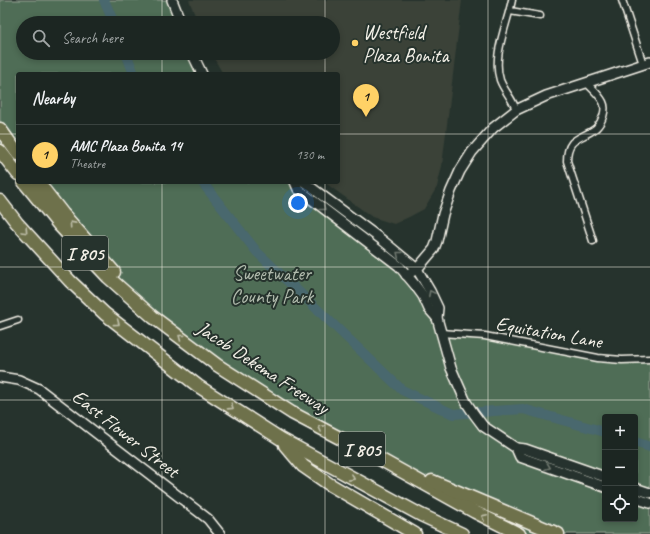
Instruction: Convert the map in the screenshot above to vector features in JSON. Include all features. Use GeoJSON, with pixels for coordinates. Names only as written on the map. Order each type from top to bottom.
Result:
{"type":"FeatureCollection","features":[{"type":"Feature","properties":{"kind":"highway"},"geometry":{"type":"LineString","coordinates":[[0,129],[16,151]]}},
{"type":"Feature","properties":{"kind":"highway"},"geometry":{"type":"LineString","coordinates":[[0,151],[16,171]]}},
{"type":"Feature","properties":{"kind":"highway","name":"Jacob Dekema Freeway"},"geometry":{"type":"LineString","coordinates":[[26,184],[59,225],[108,277],[153,316],[217,364],[292,413],[376,457],[475,512],[519,534]]}},
{"type":"Feature","properties":{"kind":"highway"},"geometry":{"type":"LineString","coordinates":[[40,184],[63,214],[153,316]]}},
{"type":"Feature","properties":{"kind":"highway","name":"I 805"},"geometry":{"type":"LineString","coordinates":[[0,201],[17,223],[64,275],[105,314],[198,386],[281,440],[421,515],[462,534]]}},
{"type":"Feature","properties":{"kind":"highway"},"geometry":{"type":"LineString","coordinates":[[281,440],[303,466],[328,484],[415,534]]}},
{"type":"Feature","properties":{"kind":"highway"},"geometry":{"type":"LineString","coordinates":[[376,457],[558,534]]}},
{"type":"Feature","properties":{"kind":"main road"},"geometry":{"type":"LineString","coordinates":[[172,0],[178,16]]}},
{"type":"Feature","properties":{"kind":"main road"},"geometry":{"type":"LineString","coordinates":[[195,60],[201,72]]}},
{"type":"Feature","properties":{"kind":"main road"},"geometry":{"type":"LineString","coordinates":[[406,276],[417,270],[434,249],[443,214],[460,170],[472,152],[493,128],[516,110],[546,96],[646,63]]}},
{"type":"Feature","properties":{"kind":"main road"},"geometry":{"type":"LineString","coordinates":[[296,184],[298,189],[399,266],[406,276],[416,285],[428,309],[437,318]]}},
{"type":"Feature","properties":{"kind":"main road"},"geometry":{"type":"LineString","coordinates":[[307,184],[382,240],[417,270],[430,291],[438,308],[437,318],[451,368],[466,402],[483,426],[516,448],[525,449],[602,476]]}},
{"type":"Feature","properties":{"kind":"main road","name":"East Flower Street"},"geometry":{"type":"LineString","coordinates":[[0,377],[19,380],[39,389],[208,519],[220,534]]}},
{"type":"Feature","properties":{"kind":"main road"},"geometry":{"type":"LineString","coordinates":[[516,448],[520,457],[602,486]]}},
{"type":"Feature","properties":{"kind":"main road"},"geometry":{"type":"LineString","coordinates":[[638,489],[650,493]]}},
{"type":"Feature","properties":{"kind":"main road"},"geometry":{"type":"LineString","coordinates":[[638,499],[650,503]]}},
{"type":"Feature","properties":{"kind":"street"},"geometry":{"type":"LineString","coordinates":[[512,0],[499,51],[498,71],[503,87],[514,104],[516,110]]}},
{"type":"Feature","properties":{"kind":"street"},"geometry":{"type":"LineString","coordinates":[[622,0],[646,63]]}},
{"type":"Feature","properties":{"kind":"street"},"geometry":{"type":"LineString","coordinates":[[510,11],[540,16]]}},
{"type":"Feature","properties":{"kind":"street"},"geometry":{"type":"LineString","coordinates":[[586,83],[600,97],[604,104],[604,111],[602,118],[596,127],[577,137],[572,143],[569,149],[567,161],[593,241]]}},
{"type":"Feature","properties":{"kind":"street"},"geometry":{"type":"LineString","coordinates":[[0,326],[18,320]]}},
{"type":"Feature","properties":{"kind":"street","name":"Equitation Lane"},"geometry":{"type":"LineString","coordinates":[[441,333],[485,336],[598,358],[650,360]]}},
{"type":"Feature","properties":{"kind":"shaded area"},"geometry":{"type":"Polygon","coordinates":[[[189,0],[462,0],[442,166],[437,187],[424,209],[394,224],[372,217],[327,184],[340,184],[340,72],[222,72],[215,60],[340,60],[340,16],[195,16],[189,0]]]}},
{"type":"Feature","properties":{"kind":"green space","name":"Sweetwater County Park"},"geometry":{"type":"Polygon","coordinates":[[[0,0],[172,0],[178,16],[16,16],[16,60],[195,60],[201,72],[16,72],[16,180],[0,161],[0,0]]]}},
{"type":"Feature","properties":{"kind":"green space","name":"Sweetwater County Park"},"geometry":{"type":"Polygon","coordinates":[[[19,184],[300,184],[394,254],[415,272],[423,285],[442,336],[485,336],[578,355],[650,361],[650,534],[530,534],[488,515],[217,365],[53,225],[19,184]]]}},
{"type":"Feature","properties":{"kind":"waterway"},"geometry":{"type":"LineString","coordinates":[[104,0],[111,16]]}},
{"type":"Feature","properties":{"kind":"waterway"},"geometry":{"type":"LineString","coordinates":[[129,60],[133,72]]}},
{"type":"Feature","properties":{"kind":"waterway"},"geometry":{"type":"LineString","coordinates":[[204,184],[257,252],[402,390],[453,414],[523,409],[602,431]]}},
{"type":"Feature","properties":{"kind":"waterway"},"geometry":{"type":"LineString","coordinates":[[638,443],[650,447]]}},
{"type":"Feature","properties":{"kind":"place","name":"Westfield Plaza Bonita"},"geometry":{"type":"Point","coordinates":[355,43]}},
{"type":"Feature","properties":{"kind":"place","name":"AMC Plaza Bonita 14"},"geometry":{"type":"Point","coordinates":[366,117]}}]}
